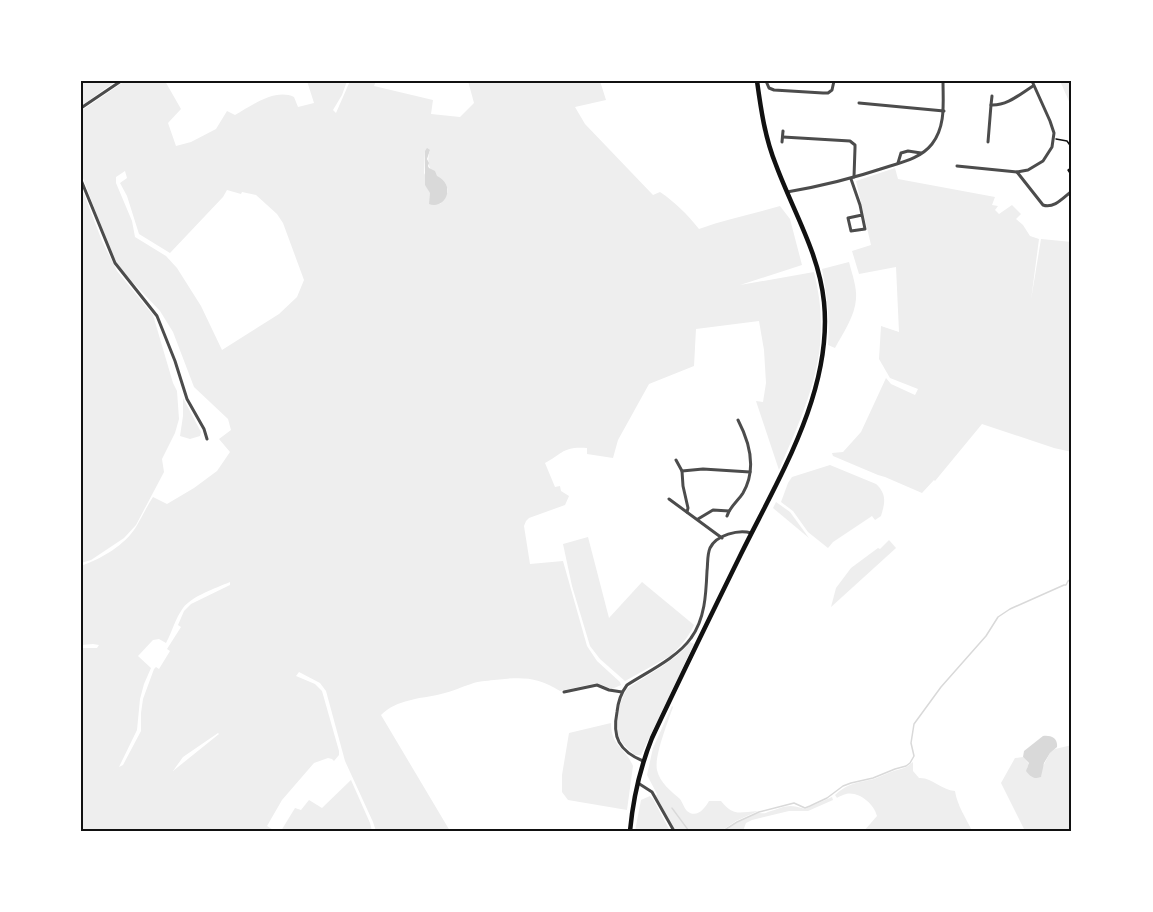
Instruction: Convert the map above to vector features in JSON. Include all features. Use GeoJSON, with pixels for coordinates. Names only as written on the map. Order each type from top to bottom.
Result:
{"type":"FeatureCollection","features":[{"type":"Feature","properties":{"kind":"main road"},"geometry":{"type":"LineString","coordinates":[[630,831],[643,761],[652,738],[801,429],[823,354],[824,303],[818,272],[802,225],[786,192],[766,136],[758,81]]}},
{"type":"Feature","properties":{"kind":"street"},"geometry":{"type":"LineString","coordinates":[[81,108],[121,81]]}},
{"type":"Feature","properties":{"kind":"street"},"geometry":{"type":"LineString","coordinates":[[766,81],[774,90],[823,93],[832,90],[834,81]]}},
{"type":"Feature","properties":{"kind":"street"},"geometry":{"type":"LineString","coordinates":[[786,192],[853,178],[923,153],[939,132],[944,111],[943,81]]}},
{"type":"Feature","properties":{"kind":"street"},"geometry":{"type":"LineString","coordinates":[[957,166],[1017,172],[1029,170],[1043,161],[1052,147],[1054,133],[1032,81]]}},
{"type":"Feature","properties":{"kind":"street"},"geometry":{"type":"LineString","coordinates":[[991,105],[1007,103],[1033,86]]}},
{"type":"Feature","properties":{"kind":"street"},"geometry":{"type":"LineString","coordinates":[[988,142],[992,96]]}},
{"type":"Feature","properties":{"kind":"street"},"geometry":{"type":"LineString","coordinates":[[859,103],[944,111]]}},
{"type":"Feature","properties":{"kind":"street"},"geometry":{"type":"LineString","coordinates":[[782,142],[783,131]]}},
{"type":"Feature","properties":{"kind":"street"},"geometry":{"type":"LineString","coordinates":[[783,137],[853,142],[855,148],[853,178],[860,205],[865,229],[852,231],[848,218],[862,215]]}},
{"type":"Feature","properties":{"kind":"street"},"geometry":{"type":"LineString","coordinates":[[898,163],[904,151],[923,153]]}},
{"type":"Feature","properties":{"kind":"street"},"geometry":{"type":"LineString","coordinates":[[1017,172],[1043,205],[1048,207],[1072,191]]}},
{"type":"Feature","properties":{"kind":"street"},"geometry":{"type":"LineString","coordinates":[[81,180],[115,263],[157,316],[187,399],[207,439]]}},
{"type":"Feature","properties":{"kind":"street"},"geometry":{"type":"LineString","coordinates":[[698,519],[713,510],[728,514],[747,486],[751,460],[748,443],[738,420]]}},
{"type":"Feature","properties":{"kind":"street"},"geometry":{"type":"LineString","coordinates":[[676,460],[682,471],[687,512]]}},
{"type":"Feature","properties":{"kind":"street"},"geometry":{"type":"LineString","coordinates":[[682,471],[703,469],[750,472]]}},
{"type":"Feature","properties":{"kind":"street"},"geometry":{"type":"LineString","coordinates":[[669,499],[722,538]]}},
{"type":"Feature","properties":{"kind":"street"},"geometry":{"type":"LineString","coordinates":[[643,761],[634,758],[616,739],[617,709],[622,692],[627,685],[674,655],[691,638],[703,614],[708,553],[711,546],[729,534],[744,531],[751,533]]}},
{"type":"Feature","properties":{"kind":"street"},"geometry":{"type":"LineString","coordinates":[[564,692],[602,686],[609,690],[622,692]]}},
{"type":"Feature","properties":{"kind":"street"},"geometry":{"type":"LineString","coordinates":[[638,783],[652,792],[674,831]]}},
{"type":"Feature","properties":{"kind":"path"},"geometry":{"type":"LineString","coordinates":[[1053,139],[1067,141],[1072,148]]}},
{"type":"Feature","properties":{"kind":"path"},"geometry":{"type":"LineString","coordinates":[[1072,167],[1068,170],[1072,176]]}},
{"type":"Feature","properties":{"kind":"shaded area"},"geometry":{"type":"Polygon","coordinates":[[[81,81],[116,81],[81,106],[81,81]]]}},
{"type":"Feature","properties":{"kind":"shaded area"},"geometry":{"type":"Polygon","coordinates":[[[125,81],[165,81],[181,109],[168,123],[176,146],[191,142],[216,129],[227,111],[235,115],[271,96],[294,97],[298,107],[314,103],[307,81],[347,81],[333,110],[336,113],[350,81],[376,81],[374,86],[433,100],[431,114],[460,117],[474,103],[468,81],[600,81],[606,100],[575,107],[585,124],[653,195],[660,192],[681,209],[699,229],[780,206],[790,219],[802,265],[740,285],[814,272],[821,317],[818,361],[808,398],[779,470],[756,401],[763,402],[766,383],[759,321],[696,329],[694,366],[649,384],[618,440],[613,458],[587,454],[587,448],[573,448],[563,451],[545,463],[555,487],[560,486],[561,491],[569,496],[565,505],[526,521],[524,526],[530,564],[563,561],[587,646],[597,661],[621,685],[612,689],[597,683],[560,691],[536,680],[512,678],[482,681],[445,693],[401,703],[381,715],[450,831],[376,831],[345,761],[326,691],[320,683],[299,672],[296,676],[315,684],[322,691],[339,755],[334,761],[328,758],[314,763],[282,800],[267,826],[275,831],[81,831],[81,648],[97,648],[99,645],[81,645],[81,566],[104,555],[126,540],[153,497],[167,504],[217,471],[230,452],[219,439],[231,430],[228,419],[194,387],[173,332],[160,311],[124,273],[111,252],[81,173],[81,111],[125,81]],[[430,150],[425,151],[424,173],[440,204],[448,189],[430,167],[428,162],[430,150]],[[125,171],[116,177],[116,183],[132,221],[135,237],[166,256],[177,268],[201,306],[222,350],[279,314],[297,297],[304,280],[283,223],[277,214],[256,195],[227,190],[170,253],[139,234],[127,196],[120,183],[127,178],[125,171]],[[230,582],[198,596],[183,608],[166,643],[159,639],[153,640],[138,656],[151,668],[140,699],[137,730],[119,767],[123,765],[141,731],[143,699],[154,669],[156,667],[159,669],[170,651],[167,649],[181,627],[178,625],[184,611],[191,604],[230,585],[230,582]],[[218,733],[183,757],[173,771],[219,734],[218,733]]]}},
{"type":"Feature","properties":{"kind":"shaded area"},"geometry":{"type":"Polygon","coordinates":[[[1060,81],[1072,81],[1072,108],[1060,81]]]}},
{"type":"Feature","properties":{"kind":"shaded area"},"geometry":{"type":"Polygon","coordinates":[[[427,148],[430,150],[427,159],[428,166],[443,180],[447,191],[444,200],[435,205],[429,204],[430,193],[425,185],[425,151],[427,148]]]}},
{"type":"Feature","properties":{"kind":"shaded area"},"geometry":{"type":"Polygon","coordinates":[[[895,168],[898,179],[995,197],[992,205],[998,206],[995,210],[999,214],[1012,205],[1021,214],[1016,219],[1030,236],[1039,239],[1031,300],[1041,239],[1072,242],[1072,452],[982,424],[935,481],[922,493],[833,456],[832,453],[843,452],[861,432],[886,378],[891,384],[915,395],[918,389],[890,378],[879,359],[881,326],[899,332],[896,267],[859,274],[852,251],[871,245],[856,181],[895,168]]]}},
{"type":"Feature","properties":{"kind":"shaded area"},"geometry":{"type":"Polygon","coordinates":[[[81,186],[102,241],[117,271],[153,315],[177,391],[179,419],[162,459],[164,472],[136,525],[124,538],[91,560],[81,563],[81,186]]]}},
{"type":"Feature","properties":{"kind":"shaded area"},"geometry":{"type":"Polygon","coordinates":[[[849,262],[856,299],[848,324],[835,348],[828,345],[828,307],[822,269],[849,262]]]}},
{"type":"Feature","properties":{"kind":"shaded area"},"geometry":{"type":"Polygon","coordinates":[[[183,398],[201,432],[200,436],[190,439],[180,436],[183,398]]]}},
{"type":"Feature","properties":{"kind":"shaded area"},"geometry":{"type":"Polygon","coordinates":[[[830,465],[876,484],[882,491],[884,503],[881,516],[875,520],[872,516],[833,542],[828,548],[808,532],[793,511],[781,502],[792,477],[830,465]]]}},
{"type":"Feature","properties":{"kind":"shaded area"},"geometry":{"type":"Polygon","coordinates":[[[776,502],[790,512],[809,538],[773,508],[776,502]]]}},
{"type":"Feature","properties":{"kind":"shaded area"},"geometry":{"type":"Polygon","coordinates":[[[588,537],[609,618],[642,582],[694,625],[684,642],[670,656],[625,681],[600,659],[590,646],[572,586],[563,544],[588,537]]]}},
{"type":"Feature","properties":{"kind":"shaded area"},"geometry":{"type":"Polygon","coordinates":[[[889,540],[896,548],[831,607],[836,588],[851,568],[878,548],[880,549],[889,540]]]}},
{"type":"Feature","properties":{"kind":"shaded area"},"geometry":{"type":"Polygon","coordinates":[[[690,642],[694,644],[641,755],[635,755],[622,742],[617,732],[618,713],[624,694],[627,689],[677,655],[690,642]]]}},
{"type":"Feature","properties":{"kind":"shaded area"},"geometry":{"type":"Polygon","coordinates":[[[672,706],[659,748],[657,764],[658,775],[663,783],[680,799],[686,810],[694,814],[700,812],[709,801],[721,801],[737,812],[758,811],[721,831],[690,831],[672,807],[689,831],[675,831],[647,775],[653,748],[672,706]]]}},
{"type":"Feature","properties":{"kind":"shaded area"},"geometry":{"type":"Polygon","coordinates":[[[611,723],[613,737],[633,766],[627,810],[568,800],[562,792],[562,775],[569,733],[611,723]]]}},
{"type":"Feature","properties":{"kind":"shaded area"},"geometry":{"type":"Polygon","coordinates":[[[1043,736],[1053,738],[1057,747],[1044,763],[1041,777],[1034,778],[1026,771],[1029,763],[1023,757],[1024,751],[1043,736]]]}},
{"type":"Feature","properties":{"kind":"shaded area"},"geometry":{"type":"Polygon","coordinates":[[[1072,745],[1072,831],[1025,831],[1001,783],[1015,758],[1023,757],[1029,764],[1027,768],[1037,778],[1041,777],[1042,768],[1050,753],[1055,749],[1072,745]]]}},
{"type":"Feature","properties":{"kind":"shaded area"},"geometry":{"type":"Polygon","coordinates":[[[913,762],[913,771],[919,778],[928,779],[955,791],[972,831],[864,831],[877,816],[873,807],[856,794],[846,794],[837,798],[835,795],[849,786],[905,768],[913,762]]]}},
{"type":"Feature","properties":{"kind":"shaded area"},"geometry":{"type":"Polygon","coordinates":[[[351,780],[372,831],[281,831],[295,808],[301,810],[309,800],[322,808],[351,780]]]}},
{"type":"Feature","properties":{"kind":"shaded area"},"geometry":{"type":"Polygon","coordinates":[[[650,796],[670,831],[635,831],[641,800],[650,796]]]}},
{"type":"Feature","properties":{"kind":"shaded area"},"geometry":{"type":"Polygon","coordinates":[[[832,797],[833,800],[808,811],[789,811],[752,820],[746,823],[743,831],[725,831],[755,814],[790,806],[805,809],[832,797]]]}},
{"type":"Feature","properties":{"kind":"waterway"},"geometry":{"type":"LineString","coordinates":[[723,831],[759,812],[794,803],[805,808],[827,798],[843,786],[906,766],[914,756],[911,743],[914,724],[941,687],[986,636],[998,617],[1010,609],[1066,585],[1072,579]]}},
{"type":"Feature","properties":{"kind":"waterway"},"geometry":{"type":"LineString","coordinates":[[672,808],[689,831]]}}]}
